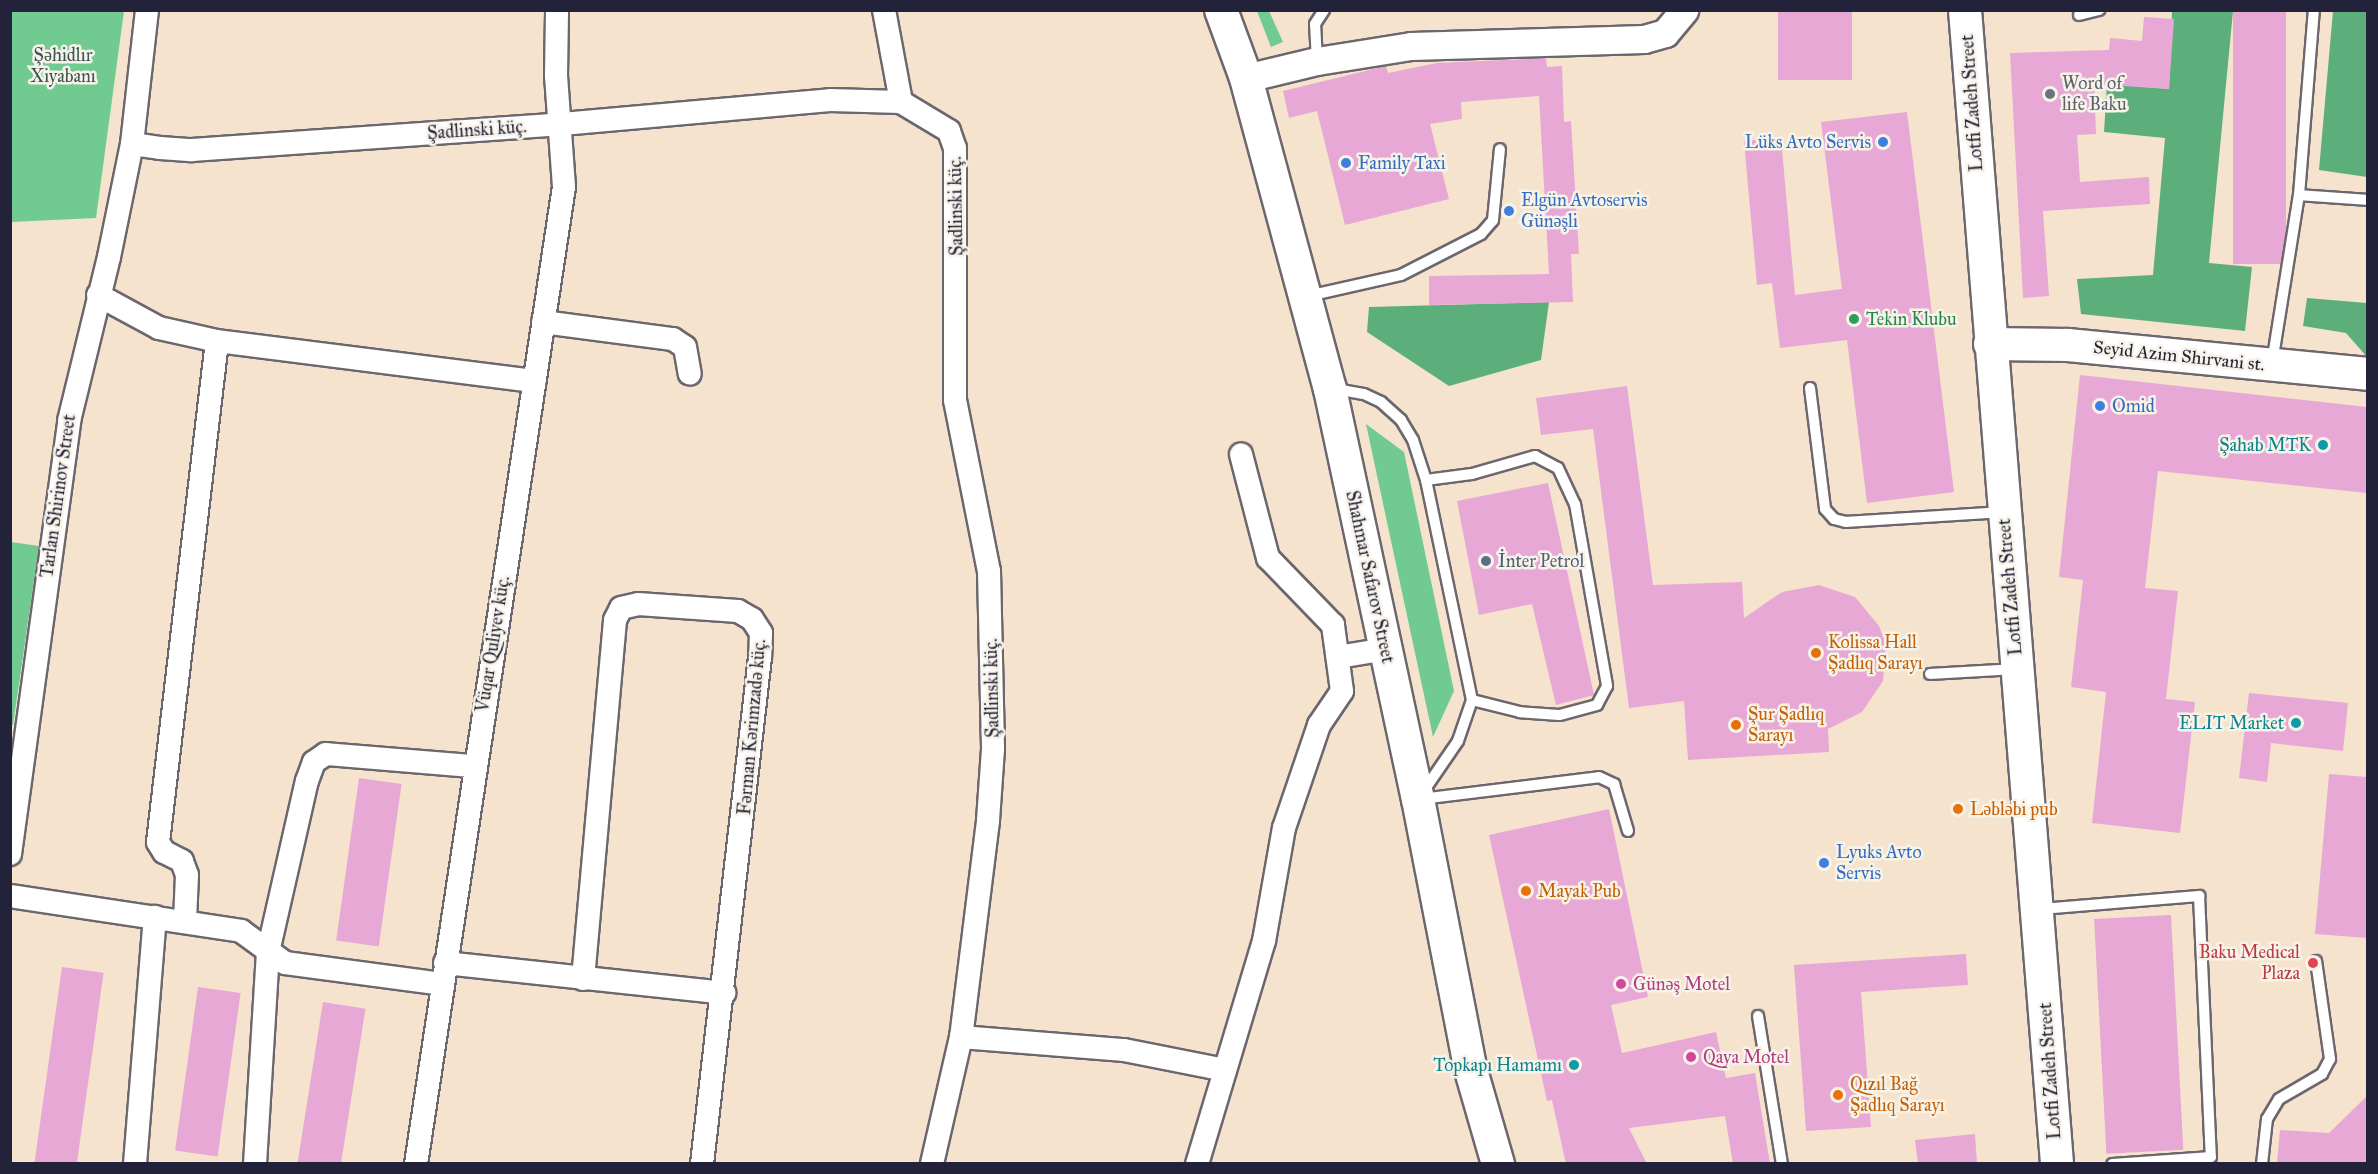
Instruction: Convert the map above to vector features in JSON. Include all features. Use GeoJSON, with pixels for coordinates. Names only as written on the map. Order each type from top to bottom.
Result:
{"type":"FeatureCollection","features":[{"type":"Feature","properties":{"kind":"main road","name":"Shahmar Safarov Street"},"geometry":{"type":"LineString","coordinates":[[1221,10],[1246,78],[1330,389],[1418,799],[1470,1067],[1495,1157]]}},
{"type":"Feature","properties":{"kind":"main road","name":"Lotfi Zadeh Street"},"geometry":{"type":"LineString","coordinates":[[1965,10],[2057,1164]]}},
{"type":"Feature","properties":{"kind":"main road","name":"Seyid Azim Shirvani st."},"geometry":{"type":"LineString","coordinates":[[1990,344],[2068,345],[2367,374]]}},
{"type":"Feature","properties":{"kind":"street"},"geometry":{"type":"LineString","coordinates":[[132,144],[147,10]]}},
{"type":"Feature","properties":{"kind":"street"},"geometry":{"type":"LineString","coordinates":[[557,10],[556,75],[562,124]]}},
{"type":"Feature","properties":{"kind":"street"},"geometry":{"type":"LineString","coordinates":[[884,10],[901,102]]}},
{"type":"Feature","properties":{"kind":"street"},"geometry":{"type":"LineString","coordinates":[[1246,78],[1317,61],[1412,46],[1644,39],[1665,33],[1684,10]]}},
{"type":"Feature","properties":{"kind":"street","name":"Şadlinski küç."},"geometry":{"type":"LineString","coordinates":[[132,144],[192,150],[562,124],[830,100],[901,102],[949,131],[955,148],[955,400],[989,571],[993,749],[988,821],[961,1037],[932,1164]]}},
{"type":"Feature","properties":{"kind":"street","name":"Vüqar Quliyev küç."},"geometry":{"type":"LineString","coordinates":[[416,1164],[473,766],[564,187],[562,124]]}},
{"type":"Feature","properties":{"kind":"street","name":"Tarlan Shirinov Street"},"geometry":{"type":"LineString","coordinates":[[10,854],[69,421],[132,144]]}},
{"type":"Feature","properties":{"kind":"street"},"geometry":{"type":"LineString","coordinates":[[98,295],[159,328],[217,341],[534,381]]}},
{"type":"Feature","properties":{"kind":"street"},"geometry":{"type":"LineString","coordinates":[[543,322],[674,339],[685,347],[690,374]]}},
{"type":"Feature","properties":{"kind":"street"},"geometry":{"type":"LineString","coordinates":[[184,921],[187,875],[182,861],[164,852],[158,842],[217,341]]}},
{"type":"Feature","properties":{"kind":"street"},"geometry":{"type":"LineString","coordinates":[[1197,1164],[1264,941],[1284,828],[1319,725],[1342,691],[1333,625],[1268,558],[1241,454]]}},
{"type":"Feature","properties":{"kind":"street","name":"Fərman Kərimzadə küç."},"geometry":{"type":"LineString","coordinates":[[583,979],[615,620],[621,608],[638,604],[738,611],[752,619],[761,633],[724,993],[702,1164]]}},
{"type":"Feature","properties":{"kind":"street"},"geometry":{"type":"LineString","coordinates":[[1338,657],[1386,649]]}},
{"type":"Feature","properties":{"kind":"street"},"geometry":{"type":"LineString","coordinates":[[255,1164],[268,952],[307,781],[314,762],[326,754],[473,766]]}},
{"type":"Feature","properties":{"kind":"street"},"geometry":{"type":"LineString","coordinates":[[10,896],[240,930],[285,963],[309,969],[583,979],[724,993]]}},
{"type":"Feature","properties":{"kind":"street"},"geometry":{"type":"LineString","coordinates":[[135,1164],[155,916]]}},
{"type":"Feature","properties":{"kind":"street"},"geometry":{"type":"LineString","coordinates":[[961,1037],[1124,1050],[1225,1070]]}},
{"type":"Feature","properties":{"kind":"lane"},"geometry":{"type":"LineString","coordinates":[[1317,61],[1315,24],[1324,10]]}},
{"type":"Feature","properties":{"kind":"lane"},"geometry":{"type":"LineString","coordinates":[[2079,15],[2099,10]]}},
{"type":"Feature","properties":{"kind":"lane"},"geometry":{"type":"LineString","coordinates":[[2271,365],[2299,195],[2314,10]]}},
{"type":"Feature","properties":{"kind":"lane"},"geometry":{"type":"LineString","coordinates":[[1306,297],[1394,278],[1481,234],[1493,220],[1500,149]]}},
{"type":"Feature","properties":{"kind":"lane"},"geometry":{"type":"LineString","coordinates":[[2299,195],[2367,200]]}},
{"type":"Feature","properties":{"kind":"lane"},"geometry":{"type":"LineString","coordinates":[[1810,388],[1825,509],[1834,519],[1846,522],[2004,512]]}},
{"type":"Feature","properties":{"kind":"lane"},"geometry":{"type":"LineString","coordinates":[[1330,389],[1364,394],[1381,402],[1401,420],[1413,440],[1426,480],[1472,700],[1458,741],[1418,799]]}},
{"type":"Feature","properties":{"kind":"lane"},"geometry":{"type":"LineString","coordinates":[[1426,480],[1473,474],[1535,456],[1558,468],[1575,504],[1606,686],[1597,705],[1559,715],[1520,712],[1472,700]]}},
{"type":"Feature","properties":{"kind":"lane"},"geometry":{"type":"LineString","coordinates":[[1930,675],[2017,669]]}},
{"type":"Feature","properties":{"kind":"lane"},"geometry":{"type":"LineString","coordinates":[[1418,799],[1599,777],[1614,784],[1628,831]]}},
{"type":"Feature","properties":{"kind":"lane"},"geometry":{"type":"LineString","coordinates":[[2037,909],[2199,896],[2211,1157],[2112,1164]]}},
{"type":"Feature","properties":{"kind":"lane"},"geometry":{"type":"LineString","coordinates":[[2262,1164],[2267,1119],[2279,1099],[2322,1074],[2330,1059],[2316,961]]}},
{"type":"Feature","properties":{"kind":"lane"},"geometry":{"type":"LineString","coordinates":[[1758,1016],[1782,1164]]}},
{"type":"Feature","properties":{"kind":"green space","name":"Şəhidlır Xiyabanı"},"geometry":{"type":"Polygon","coordinates":[[[11,10],[124,11],[96,218],[11,222],[11,10]]]}},
{"type":"Feature","properties":{"kind":"green space"},"geometry":{"type":"Polygon","coordinates":[[[1257,11],[1269,11],[1283,42],[1271,47],[1257,11]]]}},
{"type":"Feature","properties":{"kind":"green space"},"geometry":{"type":"Polygon","coordinates":[[[2172,11],[2233,11],[2209,263],[2252,267],[2245,331],[2081,314],[2077,279],[2153,275],[2165,138],[2104,132],[2107,84],[2169,89],[2172,11]]]}},
{"type":"Feature","properties":{"kind":"green space"},"geometry":{"type":"Polygon","coordinates":[[[2333,11],[2367,11],[2367,177],[2319,170],[2333,11]]]}},
{"type":"Feature","properties":{"kind":"green space"},"geometry":{"type":"Polygon","coordinates":[[[2307,298],[2367,303],[2367,357],[2346,333],[2303,326],[2307,298]]]}},
{"type":"Feature","properties":{"kind":"green space"},"geometry":{"type":"Polygon","coordinates":[[[1549,302],[1541,360],[1449,386],[1367,332],[1369,307],[1549,302]]]}},
{"type":"Feature","properties":{"kind":"green space"},"geometry":{"type":"Polygon","coordinates":[[[1366,424],[1404,452],[1454,691],[1433,737],[1366,424]]]}},
{"type":"Feature","properties":{"kind":"green space"},"geometry":{"type":"Polygon","coordinates":[[[11,542],[39,546],[13,725],[10,725],[11,542]]]}},
{"type":"Feature","properties":{"kind":"building"},"geometry":{"type":"Polygon","coordinates":[[[1778,10],[1852,10],[1852,80],[1778,80],[1778,10]]]}},
{"type":"Feature","properties":{"kind":"building"},"geometry":{"type":"Polygon","coordinates":[[[2233,10],[2286,10],[2286,264],[2233,264],[2233,10]]]}},
{"type":"Feature","properties":{"kind":"building"},"geometry":{"type":"Polygon","coordinates":[[[2144,17],[2174,19],[2169,89],[2094,84],[2096,134],[2077,135],[2080,182],[2149,177],[2150,204],[2043,211],[2049,296],[2023,298],[2010,53],[2109,50],[2110,38],[2142,41],[2144,17]]]}},
{"type":"Feature","properties":{"kind":"building"},"geometry":{"type":"Polygon","coordinates":[[[1546,58],[1547,67],[1562,66],[1564,122],[1571,121],[1579,254],[1571,254],[1573,302],[1429,305],[1429,276],[1549,274],[1539,96],[1461,102],[1462,119],[1430,124],[1449,199],[1345,225],[1317,111],[1289,118],[1283,91],[1386,66],[1388,73],[1437,63],[1546,58]]]}},
{"type":"Feature","properties":{"kind":"building","name":"Tekin Klubu"},"geometry":{"type":"Polygon","coordinates":[[[1907,112],[1954,492],[1867,503],[1847,340],[1780,348],[1772,283],[1757,285],[1744,141],[1781,138],[1795,295],[1842,289],[1821,122],[1907,112]]]}},
{"type":"Feature","properties":{"kind":"building"},"geometry":{"type":"Polygon","coordinates":[[[2080,375],[2367,407],[2367,493],[2158,471],[2145,588],[2178,591],[2166,699],[2195,702],[2180,833],[2092,823],[2106,692],[2071,687],[2083,580],[2059,577],[2080,375]]]}},
{"type":"Feature","properties":{"kind":"building"},"geometry":{"type":"Polygon","coordinates":[[[1627,386],[1653,585],[1742,582],[1744,618],[1782,592],[1819,585],[1855,597],[1879,626],[1886,644],[1883,681],[1862,712],[1828,729],[1829,752],[1688,760],[1684,701],[1629,708],[1593,429],[1541,435],[1536,398],[1627,386]]]}},
{"type":"Feature","properties":{"kind":"building"},"geometry":{"type":"Polygon","coordinates":[[[1548,483],[1594,695],[1556,705],[1532,604],[1479,615],[1457,501],[1548,483]]]}},
{"type":"Feature","properties":{"kind":"building","name":"ELIT Market"},"geometry":{"type":"Polygon","coordinates":[[[2249,693],[2348,703],[2343,751],[2271,743],[2267,782],[2239,778],[2249,693]]]}},
{"type":"Feature","properties":{"kind":"building"},"geometry":{"type":"Polygon","coordinates":[[[2329,774],[2367,777],[2367,938],[2315,934],[2329,774]]]}},
{"type":"Feature","properties":{"kind":"building"},"geometry":{"type":"Polygon","coordinates":[[[359,778],[402,784],[379,946],[336,940],[359,778]]]}},
{"type":"Feature","properties":{"kind":"building"},"geometry":{"type":"Polygon","coordinates":[[[1609,809],[1648,997],[1611,1005],[1622,1053],[1716,1032],[1726,1078],[1755,1073],[1770,1164],[1733,1164],[1725,1116],[1629,1128],[1647,1164],[1566,1164],[1552,1100],[1547,1101],[1489,835],[1609,809]]]}},
{"type":"Feature","properties":{"kind":"building"},"geometry":{"type":"Polygon","coordinates":[[[2171,915],[2183,1150],[2106,1154],[2094,919],[2171,915]]]}},
{"type":"Feature","properties":{"kind":"building"},"geometry":{"type":"Polygon","coordinates":[[[1966,954],[1968,985],[1861,992],[1871,1127],[1806,1131],[1794,965],[1966,954]]]}},
{"type":"Feature","properties":{"kind":"building"},"geometry":{"type":"Polygon","coordinates":[[[62,967],[104,973],[77,1164],[34,1164],[62,967]]]}},
{"type":"Feature","properties":{"kind":"building"},"geometry":{"type":"Polygon","coordinates":[[[198,987],[241,993],[218,1156],[175,1150],[198,987]]]}},
{"type":"Feature","properties":{"kind":"building"},"geometry":{"type":"Polygon","coordinates":[[[323,1002],[365,1009],[341,1164],[297,1164],[323,1002]]]}},
{"type":"Feature","properties":{"kind":"building"},"geometry":{"type":"Polygon","coordinates":[[[2367,1096],[2367,1164],[2277,1164],[2280,1130],[2329,1133],[2367,1096]]]}},
{"type":"Feature","properties":{"kind":"building"},"geometry":{"type":"Polygon","coordinates":[[[1975,1134],[1977,1164],[1918,1164],[1915,1140],[1975,1134]]]}},
{"type":"Feature","properties":{"kind":"place","name":"Word of life Baku"},"geometry":{"type":"Point","coordinates":[2050,94]}},
{"type":"Feature","properties":{"kind":"place","name":"Lüks Avto Servis"},"geometry":{"type":"Point","coordinates":[1883,142]}},
{"type":"Feature","properties":{"kind":"place","name":"Family Taxi"},"geometry":{"type":"Point","coordinates":[1346,163]}},
{"type":"Feature","properties":{"kind":"place","name":"Elgün Avtoservis Günəşli"},"geometry":{"type":"Point","coordinates":[1509,211]}},
{"type":"Feature","properties":{"kind":"place","name":"Tekin Klubu"},"geometry":{"type":"Point","coordinates":[1854,319]}},
{"type":"Feature","properties":{"kind":"place","name":"Omid"},"geometry":{"type":"Point","coordinates":[2100,406]}},
{"type":"Feature","properties":{"kind":"place","name":"Şahab MTK"},"geometry":{"type":"Point","coordinates":[2323,445]}},
{"type":"Feature","properties":{"kind":"place","name":"İnter Petrol"},"geometry":{"type":"Point","coordinates":[1486,561]}},
{"type":"Feature","properties":{"kind":"place","name":"Kolissa Hall Şadlıq Sarayı"},"geometry":{"type":"Point","coordinates":[1816,653]}},
{"type":"Feature","properties":{"kind":"place","name":"ELIT Market"},"geometry":{"type":"Point","coordinates":[2296,723]}},
{"type":"Feature","properties":{"kind":"place","name":"Şur Şadlıq Sarayı"},"geometry":{"type":"Point","coordinates":[1736,725]}},
{"type":"Feature","properties":{"kind":"place","name":"Ləbləbi pub"},"geometry":{"type":"Point","coordinates":[1958,809]}},
{"type":"Feature","properties":{"kind":"place","name":"Lyuks Avto Servis"},"geometry":{"type":"Point","coordinates":[1824,863]}},
{"type":"Feature","properties":{"kind":"place","name":"Mayak Pub"},"geometry":{"type":"Point","coordinates":[1526,891]}},
{"type":"Feature","properties":{"kind":"place","name":"Baku Medical Plaza"},"geometry":{"type":"Point","coordinates":[2313,963]}},
{"type":"Feature","properties":{"kind":"place","name":"Günəş Motel"},"geometry":{"type":"Point","coordinates":[1621,984]}},
{"type":"Feature","properties":{"kind":"place","name":"Qaya Motel"},"geometry":{"type":"Point","coordinates":[1691,1057]}},
{"type":"Feature","properties":{"kind":"place","name":"Topkapı Hamamı"},"geometry":{"type":"Point","coordinates":[1574,1065]}},
{"type":"Feature","properties":{"kind":"place","name":"Qızıl Bağ Şadlıq Sarayı"},"geometry":{"type":"Point","coordinates":[1838,1095]}}]}
